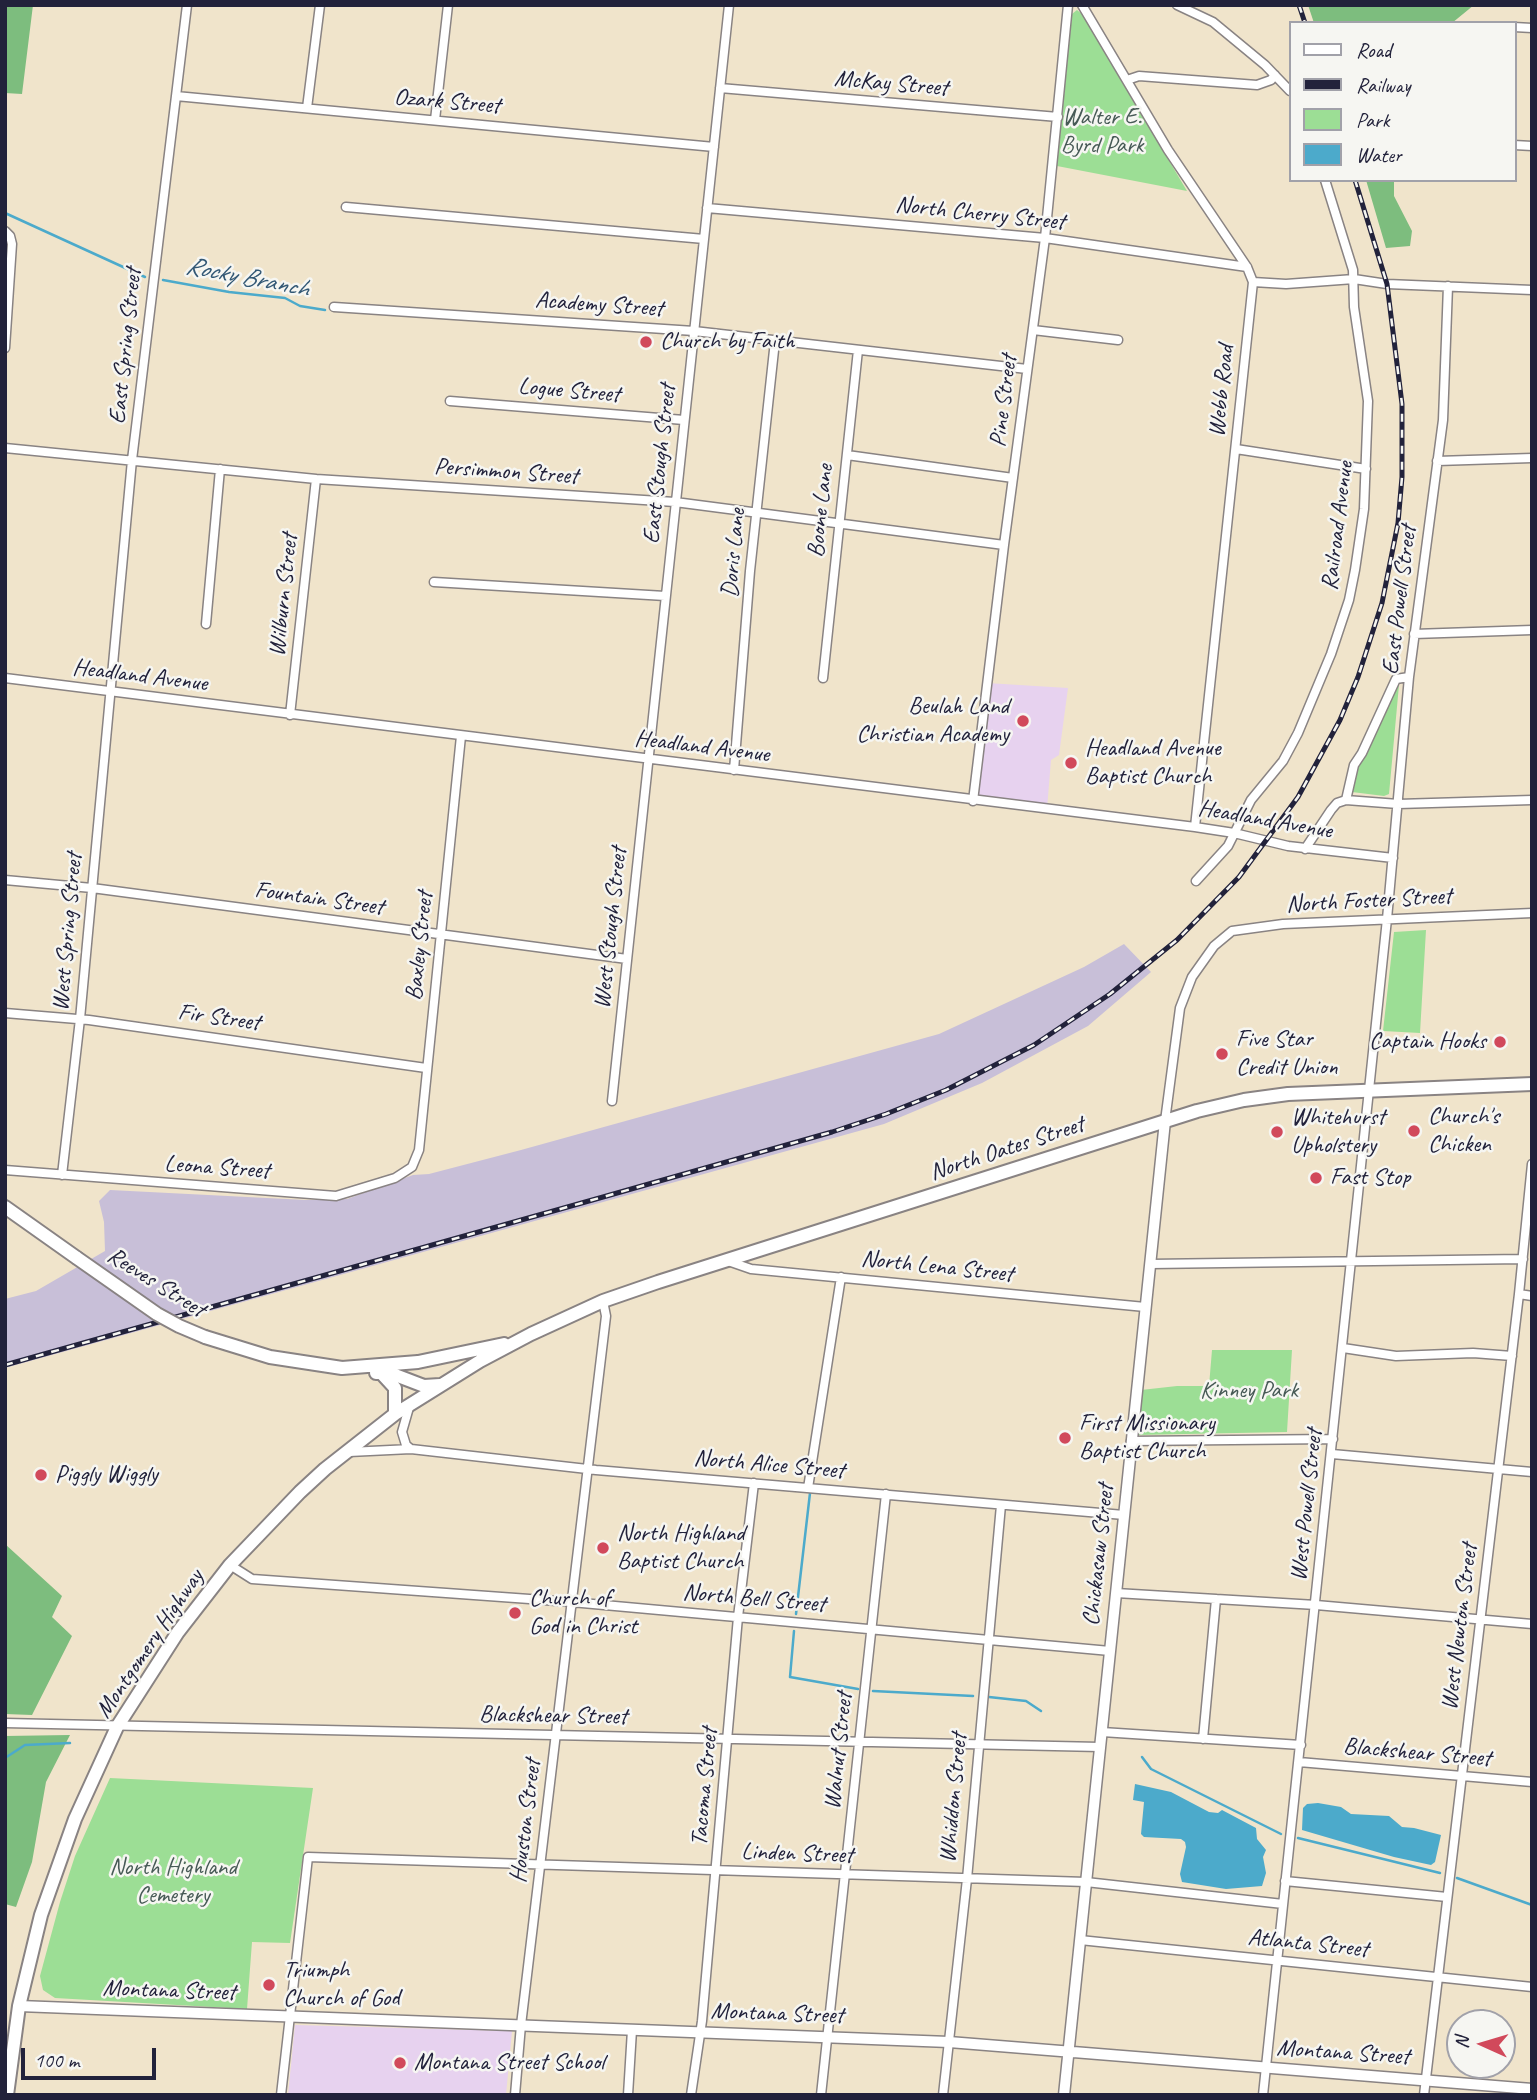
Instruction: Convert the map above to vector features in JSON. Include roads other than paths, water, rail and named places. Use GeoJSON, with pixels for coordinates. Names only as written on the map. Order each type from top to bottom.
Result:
{"type":"FeatureCollection","features":[{"type":"Feature","properties":{"kind":"main road","name":"North Oates Street"},"geometry":{"type":"LineString","coordinates":[[515,1343],[603,1301],[1221,1105],[1265,1097],[1532,1084]]}},
{"type":"Feature","properties":{"kind":"main road","name":"Reeves Street"},"geometry":{"type":"LineString","coordinates":[[5,1207],[169,1321],[205,1337],[270,1357],[342,1368],[397,1364],[515,1343]]}},
{"type":"Feature","properties":{"kind":"main road","name":"Montgomery Highway"},"geometry":{"type":"LineString","coordinates":[[7,2095],[19,2006],[41,1915],[56,1868],[85,1794],[117,1727],[178,1632],[230,1565],[300,1492],[346,1452],[419,1396],[515,1343]]}},
{"type":"Feature","properties":{"kind":"main road"},"geometry":{"type":"LineString","coordinates":[[397,1364],[421,1376],[419,1396]]}},
{"type":"Feature","properties":{"kind":"main road","name":"Reeves Street"},"geometry":{"type":"LineString","coordinates":[[342,1368],[354,1373],[390,1373],[419,1396]]}},
{"type":"Feature","properties":{"kind":"main road"},"geometry":{"type":"LineString","coordinates":[[379,1373],[390,1380],[395,1388],[395,1414]]}},
{"type":"Feature","properties":{"kind":"street","name":"East Spring Street"},"geometry":{"type":"LineString","coordinates":[[110,692],[132,460],[187,5]]}},
{"type":"Feature","properties":{"kind":"street"},"geometry":{"type":"LineString","coordinates":[[307,108],[320,5]]}},
{"type":"Feature","properties":{"kind":"street"},"geometry":{"type":"LineString","coordinates":[[435,120],[448,5]]}},
{"type":"Feature","properties":{"kind":"street","name":"East Stough Street"},"geometry":{"type":"LineString","coordinates":[[648,759],[729,5]]}},
{"type":"Feature","properties":{"kind":"street","name":"Pine Street"},"geometry":{"type":"LineString","coordinates":[[973,801],[1045,238],[1068,5]]}},
{"type":"Feature","properties":{"kind":"street","name":"Webb Road"},"geometry":{"type":"LineString","coordinates":[[1082,5],[1168,150],[1247,267],[1253,282],[1195,827]]}},
{"type":"Feature","properties":{"kind":"street"},"geometry":{"type":"LineString","coordinates":[[1177,5],[1213,22],[1288,89]]}},
{"type":"Feature","properties":{"kind":"street"},"geometry":{"type":"LineString","coordinates":[[1127,80],[1139,76],[1257,85],[1271,80],[1275,75]]}},
{"type":"Feature","properties":{"kind":"street","name":"McKay Street"},"geometry":{"type":"LineString","coordinates":[[720,88],[1058,117]]}},
{"type":"Feature","properties":{"kind":"street","name":"Ozark Street"},"geometry":{"type":"LineString","coordinates":[[176,96],[713,147]]}},
{"type":"Feature","properties":{"kind":"street","name":"Railroad Avenue"},"geometry":{"type":"LineString","coordinates":[[1196,881],[1219,858],[1251,800],[1283,761],[1298,733],[1331,654],[1349,600],[1355,570],[1364,509],[1368,401],[1354,307],[1354,279],[1326,182]]}},
{"type":"Feature","properties":{"kind":"street"},"geometry":{"type":"LineString","coordinates":[[346,207],[704,239]]}},
{"type":"Feature","properties":{"kind":"street","name":"North Cherry Street"},"geometry":{"type":"LineString","coordinates":[[707,208],[1045,238],[1247,267]]}},
{"type":"Feature","properties":{"kind":"street"},"geometry":{"type":"LineString","coordinates":[[5,348],[12,244],[6,232]]}},
{"type":"Feature","properties":{"kind":"street"},"geometry":{"type":"LineString","coordinates":[[1253,282],[1286,284],[1354,279],[1387,284],[1532,290]]}},
{"type":"Feature","properties":{"kind":"street","name":"East Powell Street"},"geometry":{"type":"LineString","coordinates":[[1387,919],[1409,677],[1445,401],[1448,286]]}},
{"type":"Feature","properties":{"kind":"street","name":"Academy Street"},"geometry":{"type":"LineString","coordinates":[[334,307],[694,331],[1027,369]]}},
{"type":"Feature","properties":{"kind":"street"},"geometry":{"type":"LineString","coordinates":[[1033,330],[1118,340]]}},
{"type":"Feature","properties":{"kind":"street","name":"Doris Lane"},"geometry":{"type":"LineString","coordinates":[[734,770],[775,341]]}},
{"type":"Feature","properties":{"kind":"street","name":"Boone Lane"},"geometry":{"type":"LineString","coordinates":[[823,678],[858,350]]}},
{"type":"Feature","properties":{"kind":"street","name":"Logue Street"},"geometry":{"type":"LineString","coordinates":[[450,401],[684,419]]}},
{"type":"Feature","properties":{"kind":"street","name":"Persimmon Street"},"geometry":{"type":"LineString","coordinates":[[5,448],[316,479],[676,502],[1004,545]]}},
{"type":"Feature","properties":{"kind":"street"},"geometry":{"type":"LineString","coordinates":[[1236,449],[1366,469]]}},
{"type":"Feature","properties":{"kind":"street"},"geometry":{"type":"LineString","coordinates":[[847,455],[1013,478]]}},
{"type":"Feature","properties":{"kind":"street"},"geometry":{"type":"LineString","coordinates":[[1437,461],[1532,458]]}},
{"type":"Feature","properties":{"kind":"street"},"geometry":{"type":"LineString","coordinates":[[206,624],[220,469]]}},
{"type":"Feature","properties":{"kind":"street","name":"Wilburn Street"},"geometry":{"type":"LineString","coordinates":[[290,715],[316,479]]}},
{"type":"Feature","properties":{"kind":"street"},"geometry":{"type":"LineString","coordinates":[[435,582],[666,596]]}},
{"type":"Feature","properties":{"kind":"street"},"geometry":{"type":"LineString","coordinates":[[1414,634],[1532,630]]}},
{"type":"Feature","properties":{"kind":"street"},"geometry":{"type":"LineString","coordinates":[[1346,800],[1354,765],[1396,679],[1409,677]]}},
{"type":"Feature","properties":{"kind":"street","name":"Headland Avenue"},"geometry":{"type":"LineString","coordinates":[[5,678],[1195,827],[1305,849],[1393,858]]}},
{"type":"Feature","properties":{"kind":"street","name":"West Spring Street"},"geometry":{"type":"LineString","coordinates":[[62,1175],[80,1019],[110,692]]}},
{"type":"Feature","properties":{"kind":"street","name":"Baxley Street"},"geometry":{"type":"LineString","coordinates":[[416,1159],[461,736]]}},
{"type":"Feature","properties":{"kind":"street","name":"West Stough Street"},"geometry":{"type":"LineString","coordinates":[[612,1101],[648,759]]}},
{"type":"Feature","properties":{"kind":"street"},"geometry":{"type":"LineString","coordinates":[[1305,849],[1331,810],[1346,800],[1398,804],[1532,800]]}},
{"type":"Feature","properties":{"kind":"street","name":"Fountain Street"},"geometry":{"type":"LineString","coordinates":[[5,880],[92,888],[626,959]]}},
{"type":"Feature","properties":{"kind":"street","name":"North Foster Street"},"geometry":{"type":"LineString","coordinates":[[1214,946],[1232,931],[1262,925],[1532,913]]}},
{"type":"Feature","properties":{"kind":"street","name":"West Powell Street"},"geometry":{"type":"LineString","coordinates":[[1263,2095],[1387,919]]}},
{"type":"Feature","properties":{"kind":"street","name":"Chickasaw Street"},"geometry":{"type":"LineString","coordinates":[[1064,2095],[1164,1121],[1180,1008],[1192,977],[1214,946]]}},
{"type":"Feature","properties":{"kind":"street","name":"Fir Street"},"geometry":{"type":"LineString","coordinates":[[5,1013],[80,1019],[426,1068]]}},
{"type":"Feature","properties":{"kind":"street","name":"Leona Street"},"geometry":{"type":"LineString","coordinates":[[5,1170],[336,1196],[395,1178],[412,1167],[416,1159]]}},
{"type":"Feature","properties":{"kind":"street","name":"West Newton Street"},"geometry":{"type":"LineString","coordinates":[[1424,2095],[1512,1356],[1532,1164]]}},
{"type":"Feature","properties":{"kind":"street"},"geometry":{"type":"LineString","coordinates":[[1150,1264],[1522,1259]]}},
{"type":"Feature","properties":{"kind":"street","name":"North Lena Street"},"geometry":{"type":"LineString","coordinates":[[726,1260],[751,1269],[1145,1307]]}},
{"type":"Feature","properties":{"kind":"street"},"geometry":{"type":"LineString","coordinates":[[808,1489],[841,1277]]}},
{"type":"Feature","properties":{"kind":"street"},"geometry":{"type":"LineString","coordinates":[[1519,1294],[1532,1296]]}},
{"type":"Feature","properties":{"kind":"street","name":"Houston Street"},"geometry":{"type":"LineString","coordinates":[[515,2095],[521,2025],[606,1315],[603,1301]]}},
{"type":"Feature","properties":{"kind":"street"},"geometry":{"type":"LineString","coordinates":[[1343,1348],[1396,1356],[1473,1353],[1512,1356]]}},
{"type":"Feature","properties":{"kind":"street"},"geometry":{"type":"LineString","coordinates":[[411,1449],[403,1439],[402,1432],[419,1396]]}},
{"type":"Feature","properties":{"kind":"street"},"geometry":{"type":"LineString","coordinates":[[1131,1441],[1333,1439]]}},
{"type":"Feature","properties":{"kind":"street","name":"North Alice Street"},"geometry":{"type":"LineString","coordinates":[[346,1452],[411,1449],[808,1489],[1124,1515]]}},
{"type":"Feature","properties":{"kind":"street"},"geometry":{"type":"LineString","coordinates":[[1332,1454],[1532,1472]]}},
{"type":"Feature","properties":{"kind":"street","name":"Tacoma Street"},"geometry":{"type":"LineString","coordinates":[[691,2095],[702,2021],[738,1617],[754,1483]]}},
{"type":"Feature","properties":{"kind":"street","name":"Walnut Street"},"geometry":{"type":"LineString","coordinates":[[821,2095],[886,1494]]}},
{"type":"Feature","properties":{"kind":"street","name":"Whiddon Street"},"geometry":{"type":"LineString","coordinates":[[943,2095],[967,1878],[1001,1504]]}},
{"type":"Feature","properties":{"kind":"street","name":"North Bell Street"},"geometry":{"type":"LineString","coordinates":[[230,1565],[252,1579],[571,1602],[1110,1651]]}},
{"type":"Feature","properties":{"kind":"street"},"geometry":{"type":"LineString","coordinates":[[1116,1593],[1316,1605],[1532,1624]]}},
{"type":"Feature","properties":{"kind":"street"},"geometry":{"type":"LineString","coordinates":[[1203,1739],[1216,1599]]}},
{"type":"Feature","properties":{"kind":"street","name":"Blackshear Street"},"geometry":{"type":"LineString","coordinates":[[5,1723],[1100,1747]]}},
{"type":"Feature","properties":{"kind":"street"},"geometry":{"type":"LineString","coordinates":[[1102,1732],[1301,1745]]}},
{"type":"Feature","properties":{"kind":"street","name":"Blackshear Street"},"geometry":{"type":"LineString","coordinates":[[1298,1762],[1532,1782]]}},
{"type":"Feature","properties":{"kind":"street","name":"Linden Street"},"geometry":{"type":"LineString","coordinates":[[289,2017],[308,1857],[1086,1882],[1283,1904]]}},
{"type":"Feature","properties":{"kind":"street"},"geometry":{"type":"LineString","coordinates":[[1285,1881],[1447,1898]]}},
{"type":"Feature","properties":{"kind":"street","name":"Atlanta Street"},"geometry":{"type":"LineString","coordinates":[[1080,1940],[1532,1987]]}},
{"type":"Feature","properties":{"kind":"street","name":"Montana Street"},"geometry":{"type":"LineString","coordinates":[[19,2006],[949,2042],[1532,2089]]}},
{"type":"Feature","properties":{"kind":"street"},"geometry":{"type":"LineString","coordinates":[[281,2095],[289,2017]]}},
{"type":"Feature","properties":{"kind":"street"},"geometry":{"type":"LineString","coordinates":[[628,2095],[632,2030]]}},
{"type":"Feature","properties":{"kind":"water"},"geometry":{"type":"Polygon","coordinates":[[[1135,1784],[1171,1792],[1209,1812],[1218,1813],[1222,1810],[1256,1828],[1257,1839],[1266,1850],[1263,1857],[1266,1873],[1262,1886],[1226,1889],[1182,1882],[1180,1874],[1185,1842],[1181,1839],[1144,1837],[1141,1834],[1144,1802],[1133,1800],[1135,1784]]]}},
{"type":"Feature","properties":{"kind":"water"},"geometry":{"type":"Polygon","coordinates":[[[1307,1804],[1341,1807],[1351,1814],[1389,1816],[1402,1827],[1441,1835],[1435,1862],[1431,1865],[1394,1857],[1302,1830],[1303,1808],[1307,1804]]]}},
{"type":"Feature","properties":{"kind":"waterway","name":"Rocky Branch"},"geometry":{"type":"LineString","coordinates":[[5,213],[145,277]]}},
{"type":"Feature","properties":{"kind":"waterway","name":"Rocky Branch"},"geometry":{"type":"LineString","coordinates":[[163,280],[229,292],[285,298],[300,306],[325,310]]}},
{"type":"Feature","properties":{"kind":"waterway"},"geometry":{"type":"LineString","coordinates":[[796,1614],[810,1493]]}},
{"type":"Feature","properties":{"kind":"waterway"},"geometry":{"type":"LineString","coordinates":[[794,1631],[790,1677],[858,1689]]}},
{"type":"Feature","properties":{"kind":"waterway"},"geometry":{"type":"LineString","coordinates":[[873,1691],[973,1696]]}},
{"type":"Feature","properties":{"kind":"waterway"},"geometry":{"type":"LineString","coordinates":[[989,1697],[1026,1701],[1041,1711]]}},
{"type":"Feature","properties":{"kind":"waterway"},"geometry":{"type":"LineString","coordinates":[[5,1758],[25,1745],[70,1743]]}},
{"type":"Feature","properties":{"kind":"waterway"},"geometry":{"type":"LineString","coordinates":[[1142,1757],[1151,1769],[1281,1834]]}},
{"type":"Feature","properties":{"kind":"waterway"},"geometry":{"type":"LineString","coordinates":[[1298,1838],[1440,1873]]}},
{"type":"Feature","properties":{"kind":"waterway"},"geometry":{"type":"LineString","coordinates":[[1457,1878],[1532,1905]]}},
{"type":"Feature","properties":{"kind":"railway"},"geometry":{"type":"LineString","coordinates":[[1299,5],[1304,21]]}},
{"type":"Feature","properties":{"kind":"railway"},"geometry":{"type":"LineString","coordinates":[[5,1365],[832,1132],[886,1114],[946,1090],[1034,1045],[1110,994],[1177,940],[1239,877],[1298,797],[1340,720],[1358,677],[1382,603],[1398,523],[1402,477],[1402,404],[1387,284],[1356,182]]}},
{"type":"Feature","properties":{"kind":"place","name":"Church by Faith"},"geometry":{"type":"Point","coordinates":[646,342]}},
{"type":"Feature","properties":{"kind":"place","name":"Beulah Land Christian Academy"},"geometry":{"type":"Point","coordinates":[1023,721]}},
{"type":"Feature","properties":{"kind":"place","name":"Headland Avenue Baptist Church"},"geometry":{"type":"Point","coordinates":[1071,763]}},
{"type":"Feature","properties":{"kind":"place","name":"Captain Hooks"},"geometry":{"type":"Point","coordinates":[1500,1042]}},
{"type":"Feature","properties":{"kind":"place","name":"Five Star Credit Union"},"geometry":{"type":"Point","coordinates":[1222,1054]}},
{"type":"Feature","properties":{"kind":"place","name":"Church's Chicken"},"geometry":{"type":"Point","coordinates":[1414,1131]}},
{"type":"Feature","properties":{"kind":"place","name":"Whitehurst Upholstery"},"geometry":{"type":"Point","coordinates":[1277,1132]}},
{"type":"Feature","properties":{"kind":"place","name":"Fast Stop"},"geometry":{"type":"Point","coordinates":[1316,1178]}},
{"type":"Feature","properties":{"kind":"place","name":"First Missionary Baptist Church"},"geometry":{"type":"Point","coordinates":[1065,1438]}},
{"type":"Feature","properties":{"kind":"place","name":"Piggly Wiggly"},"geometry":{"type":"Point","coordinates":[41,1475]}},
{"type":"Feature","properties":{"kind":"place","name":"North Highland Baptist Church"},"geometry":{"type":"Point","coordinates":[603,1548]}},
{"type":"Feature","properties":{"kind":"place","name":"Church of God in Christ"},"geometry":{"type":"Point","coordinates":[515,1613]}},
{"type":"Feature","properties":{"kind":"place","name":"Triumph Church of God"},"geometry":{"type":"Point","coordinates":[269,1985]}},
{"type":"Feature","properties":{"kind":"place","name":"Montana Street School"},"geometry":{"type":"Point","coordinates":[400,2063]}},
{"type":"Feature","properties":{"kind":"park label","name":"Walter E. Byrd Park"},"geometry":{"type":"Point","coordinates":[1102,132]}},
{"type":"Feature","properties":{"kind":"park label","name":"Kinney Park"},"geometry":{"type":"Point","coordinates":[1249,1391]}},
{"type":"Feature","properties":{"kind":"park label","name":"North Highland Cemetery"},"geometry":{"type":"Point","coordinates":[173,1882]}}]}
